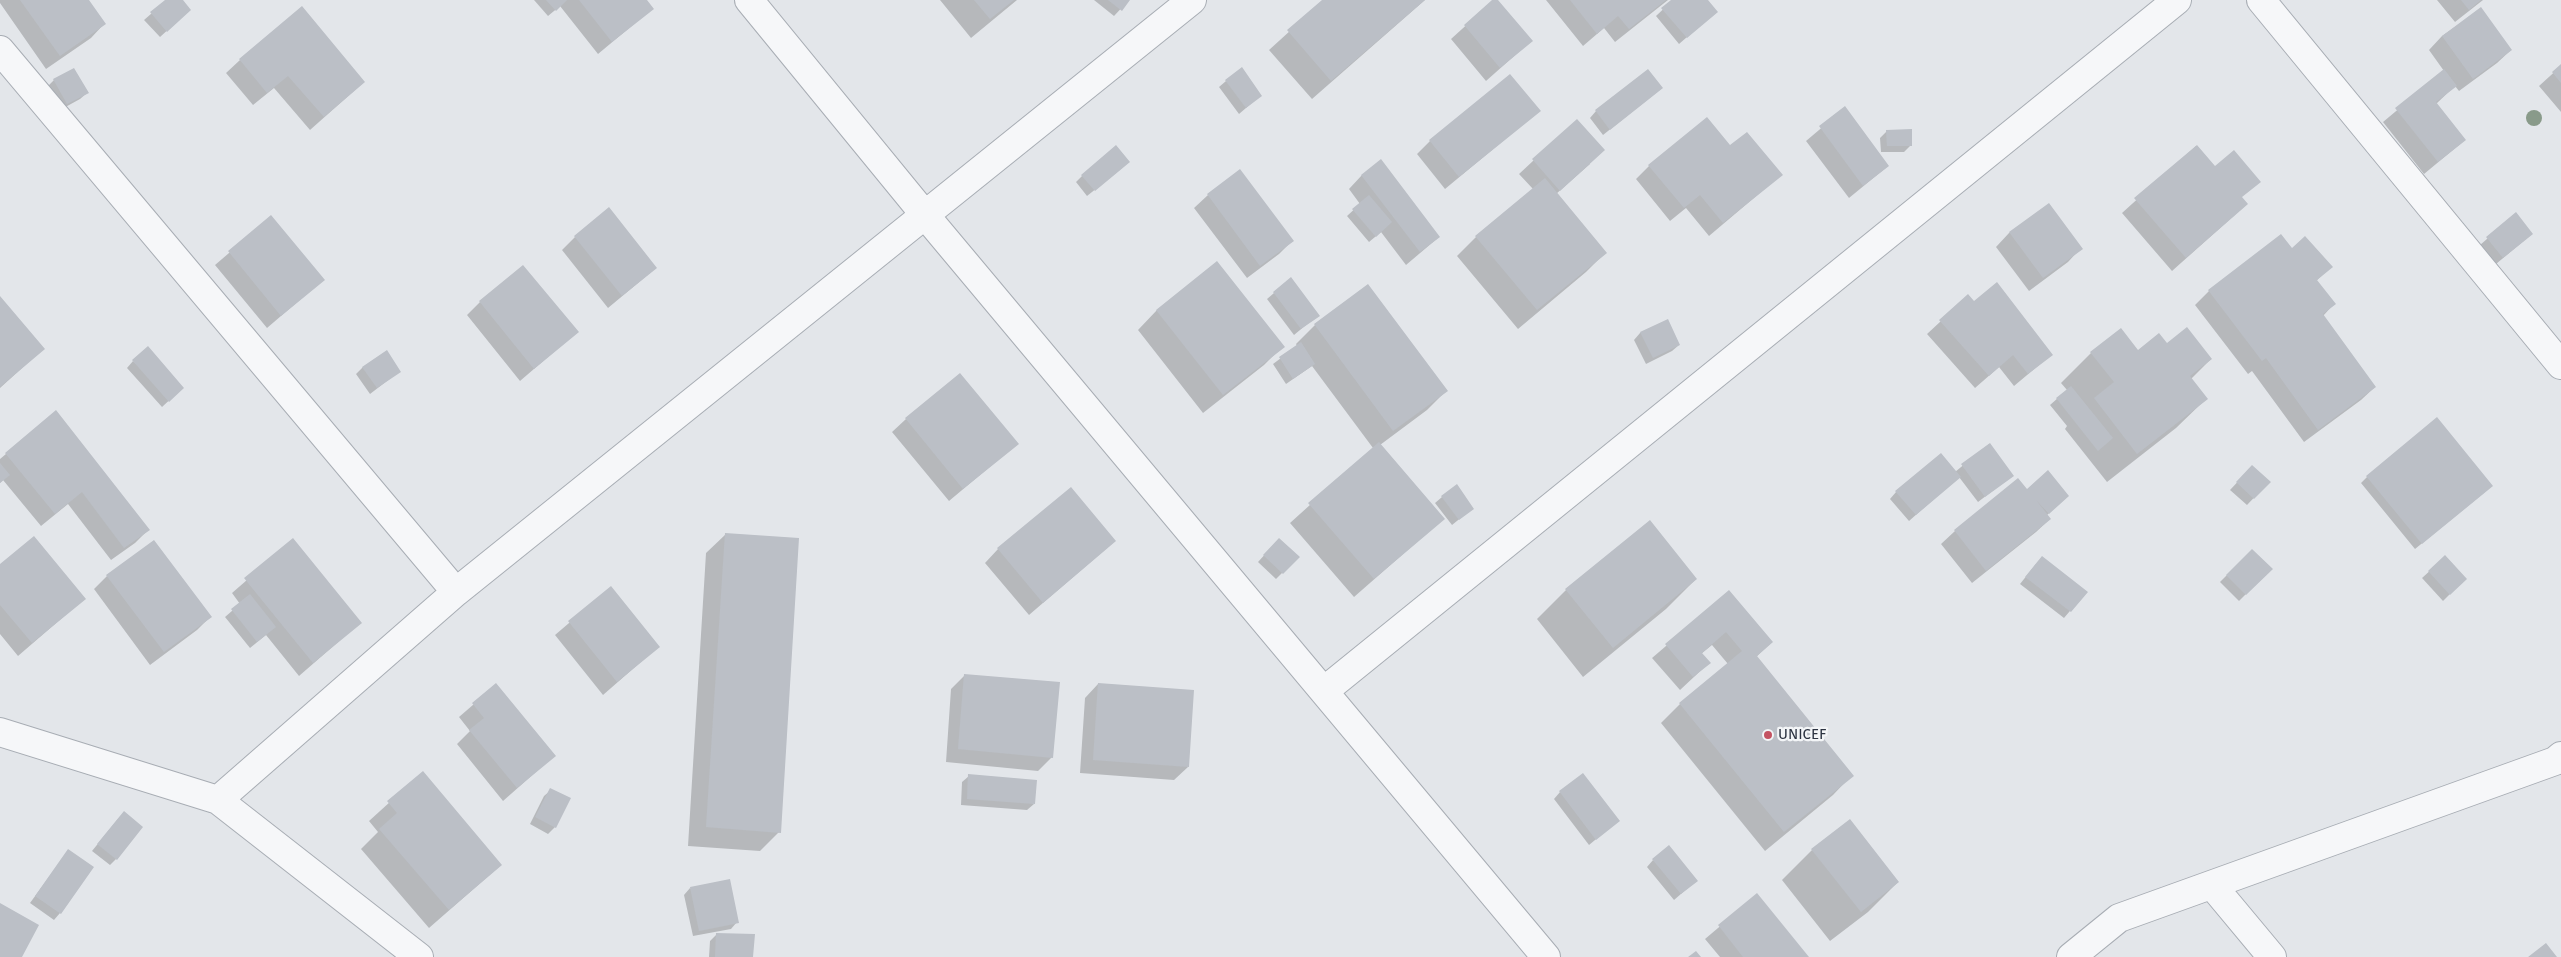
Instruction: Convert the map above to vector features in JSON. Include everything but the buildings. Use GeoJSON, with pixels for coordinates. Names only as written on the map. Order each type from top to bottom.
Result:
{"type":"FeatureCollection","features":[{"type":"Feature","properties":{"kind":"street"},"geometry":{"type":"LineString","coordinates":[[749,0],[925,215],[1546,957]]}},
{"type":"Feature","properties":{"kind":"street"},"geometry":{"type":"LineString","coordinates":[[218,800],[456,592],[1192,0]]}},
{"type":"Feature","properties":{"kind":"street"},"geometry":{"type":"LineString","coordinates":[[1324,691],[2177,0]]}},
{"type":"Feature","properties":{"kind":"street"},"geometry":{"type":"LineString","coordinates":[[2261,0],[2561,365]]}},
{"type":"Feature","properties":{"kind":"street"},"geometry":{"type":"LineString","coordinates":[[0,50],[456,592]]}},
{"type":"Feature","properties":{"kind":"street"},"geometry":{"type":"LineString","coordinates":[[0,732],[218,800],[419,957]]}},
{"type":"Feature","properties":{"kind":"street"},"geometry":{"type":"LineString","coordinates":[[2071,957],[2119,918],[2555,761],[2561,756]]}},
{"type":"Feature","properties":{"kind":"street"},"geometry":{"type":"LineString","coordinates":[[2212,885],[2272,957]]}},
{"type":"Feature","properties":{"kind":"place","name":"UNICEF"},"geometry":{"type":"Point","coordinates":[1768,735]}}]}
